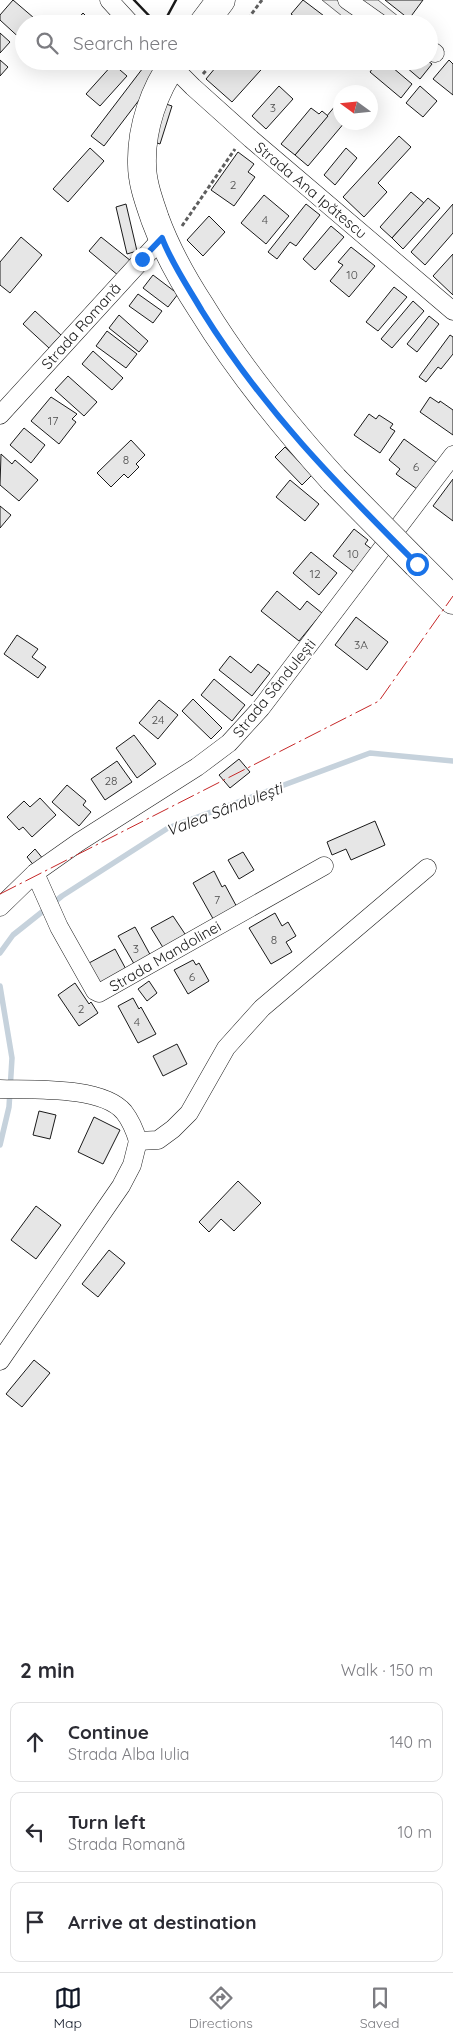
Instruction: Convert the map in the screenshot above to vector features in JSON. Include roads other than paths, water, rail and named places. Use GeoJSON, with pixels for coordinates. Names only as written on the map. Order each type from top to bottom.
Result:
{"type":"FeatureCollection","features":[{"type":"Feature","properties":{"kind":"main road"},"geometry":{"type":"LineString","coordinates":[[210,15],[221,0]]}},
{"type":"Feature","properties":{"kind":"main road"},"geometry":{"type":"LineString","coordinates":[[168,70],[148,120],[144,136],[142,165],[145,192],[164,244],[178,272],[236,362],[274,412],[334,480],[453,600]]}},
{"type":"Feature","properties":{"kind":"street"},"geometry":{"type":"LineString","coordinates":[[109,0],[123,15]]}},
{"type":"Feature","properties":{"kind":"street"},"geometry":{"type":"LineString","coordinates":[[347,0],[368,15]]}},
{"type":"Feature","properties":{"kind":"street","name":"Strada Ana Ipătescu"},"geometry":{"type":"LineString","coordinates":[[178,70],[246,134],[453,311]]}},
{"type":"Feature","properties":{"kind":"street","name":"Strada Romană"},"geometry":{"type":"LineString","coordinates":[[0,415],[164,244]]}},
{"type":"Feature","properties":{"kind":"street","name":"Strada Sândulești"},"geometry":{"type":"LineString","coordinates":[[0,907],[35,873],[78,842],[197,767],[229,743],[261,708],[453,455]]}},
{"type":"Feature","properties":{"kind":"street","name":"Strada Mandolinei"},"geometry":{"type":"LineString","coordinates":[[35,873],[59,927],[95,991],[99,993],[324,866]]}},
{"type":"Feature","properties":{"kind":"street"},"geometry":{"type":"LineString","coordinates":[[138,1140],[158,1140],[173,1130],[188,1113],[226,1048],[262,1008],[427,868]]}},
{"type":"Feature","properties":{"kind":"street"},"geometry":{"type":"LineString","coordinates":[[0,1089],[83,1092],[102,1098],[124,1111],[133,1126],[138,1140],[132,1164],[121,1186],[0,1361]]}},
{"type":"Feature","properties":{"kind":"waterway","name":"Valea Sândulești"},"geometry":{"type":"LineString","coordinates":[[0,953],[13,935],[62,896],[168,828],[370,753],[453,761]]}},
{"type":"Feature","properties":{"kind":"waterway","name":"Valea Sândulești"},"geometry":{"type":"LineString","coordinates":[[0,986],[12,1058],[9,1107],[0,1145]]}}]}
